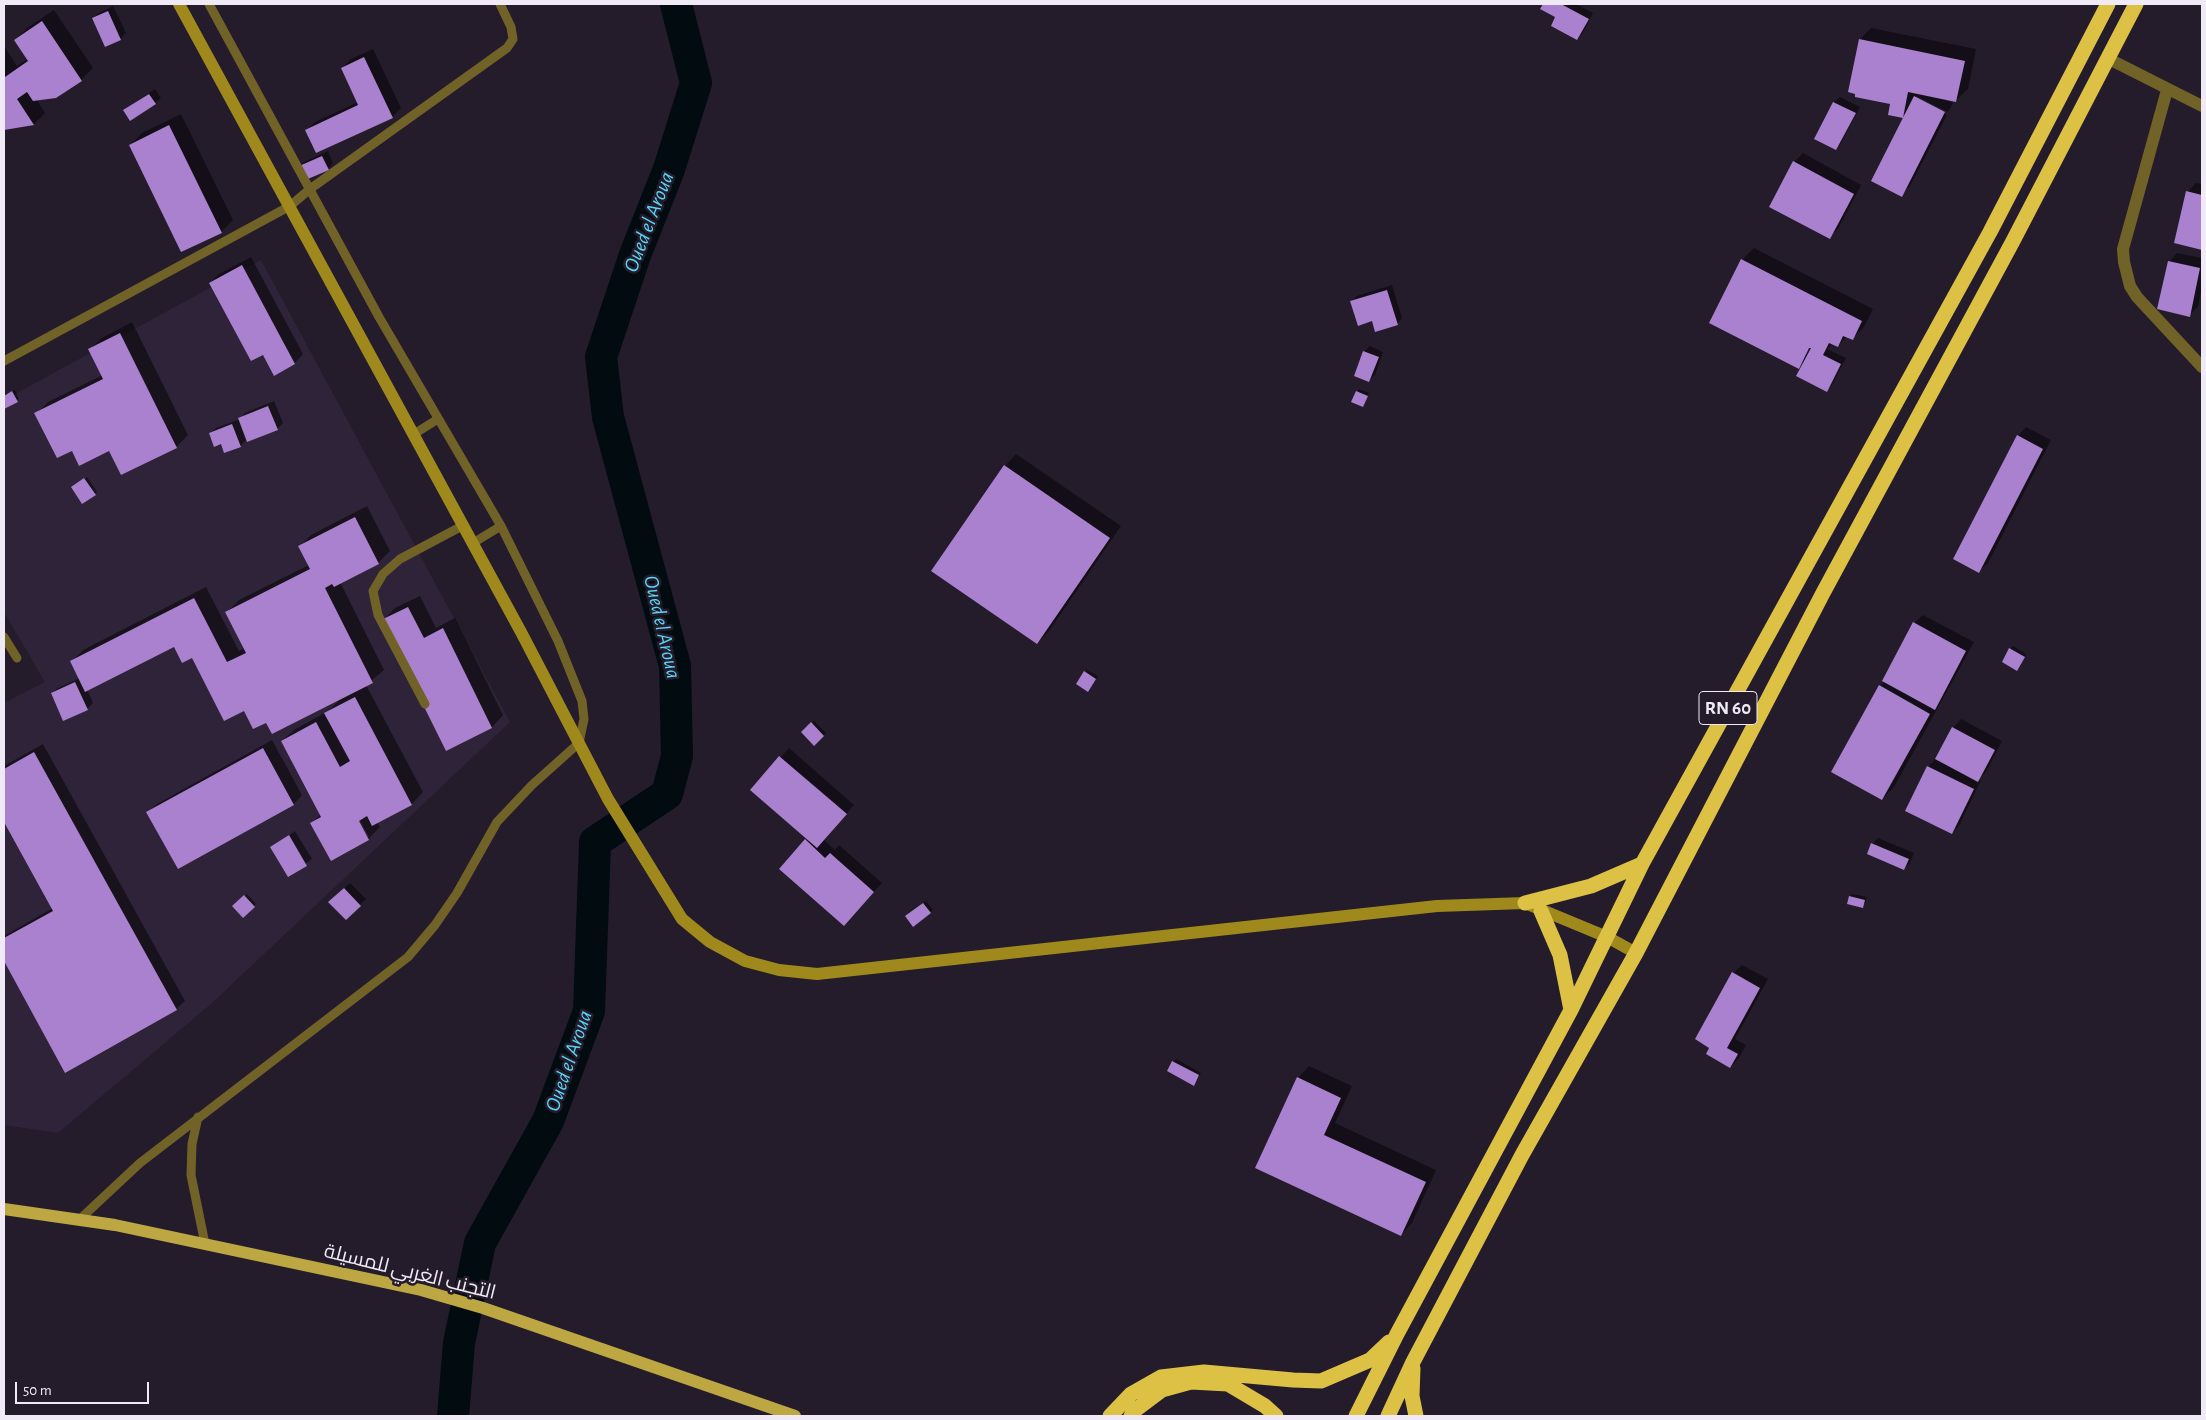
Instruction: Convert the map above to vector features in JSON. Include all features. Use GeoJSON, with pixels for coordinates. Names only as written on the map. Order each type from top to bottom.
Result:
{"type":"FeatureCollection","features":[{"type":"Feature","properties":{"kind":"highway","name":"RN 60"},"geometry":{"type":"LineString","coordinates":[[1356,1416],[1397,1334],[1571,1010],[1642,864],[1990,232],[2108,4]]}},
{"type":"Feature","properties":{"kind":"highway","name":"RN 60"},"geometry":{"type":"LineString","coordinates":[[1388,1416],[1413,1362],[1522,1155],[1636,953],[1823,593],[2013,241],[2136,4]]}},
{"type":"Feature","properties":{"kind":"highway"},"geometry":{"type":"LineString","coordinates":[[1525,903],[1591,886],[1642,864]]}},
{"type":"Feature","properties":{"kind":"highway"},"geometry":{"type":"LineString","coordinates":[[1541,911],[1560,955],[1571,1010]]}},
{"type":"Feature","properties":{"kind":"highway"},"geometry":{"type":"LineString","coordinates":[[1110,1416],[1131,1394],[1161,1377],[1204,1372],[1321,1381],[1370,1360],[1397,1334]]}},
{"type":"Feature","properties":{"kind":"highway"},"geometry":{"type":"LineString","coordinates":[[1413,1362],[1412,1396],[1416,1416]]}},
{"type":"Feature","properties":{"kind":"highway"},"geometry":{"type":"LineString","coordinates":[[1131,1416],[1134,1411],[1162,1390],[1191,1382],[1228,1384],[1264,1406],[1276,1416]]}},
{"type":"Feature","properties":{"kind":"main road","name":"التجنب الغربي للمسيلة"},"geometry":{"type":"LineString","coordinates":[[4,1209],[79,1220],[205,1244],[421,1290],[483,1308],[795,1416]]}},
{"type":"Feature","properties":{"kind":"street"},"geometry":{"type":"LineString","coordinates":[[179,4],[464,526],[608,799],[682,920],[710,942],[745,961],[779,970],[817,974],[1427,907],[1525,903],[1607,937],[1636,953]]}},
{"type":"Feature","properties":{"kind":"street"},"geometry":{"type":"LineString","coordinates":[[2107,58],[2167,90],[2202,106]]}},
{"type":"Feature","properties":{"kind":"street"},"geometry":{"type":"LineString","coordinates":[[2167,90],[2123,249],[2124,262],[2130,286],[2137,297],[2202,367]]}},
{"type":"Feature","properties":{"kind":"lane"},"geometry":{"type":"LineString","coordinates":[[79,1220],[140,1163],[408,957],[435,925],[457,893],[497,822],[532,785],[579,743],[584,719],[582,701],[558,641],[501,526],[379,317],[209,4]]}},
{"type":"Feature","properties":{"kind":"lane"},"geometry":{"type":"LineString","coordinates":[[4,361],[290,206],[310,189],[507,48],[512,39],[511,28],[500,4]]}},
{"type":"Feature","properties":{"kind":"lane"},"geometry":{"type":"LineString","coordinates":[[414,434],[438,419]]}},
{"type":"Feature","properties":{"kind":"lane"},"geometry":{"type":"LineString","coordinates":[[425,704],[378,615],[373,591],[383,574],[400,559],[464,526]]}},
{"type":"Feature","properties":{"kind":"lane"},"geometry":{"type":"LineString","coordinates":[[473,543],[501,526]]}},
{"type":"Feature","properties":{"kind":"lane"},"geometry":{"type":"LineString","coordinates":[[4,636],[17,658]]}},
{"type":"Feature","properties":{"kind":"lane"},"geometry":{"type":"LineString","coordinates":[[198,1117],[192,1144],[191,1176],[205,1244]]}},
{"type":"Feature","properties":{"kind":"shaded area"},"geometry":{"type":"Polygon","coordinates":[[[261,260],[510,722],[211,1004],[58,1133],[4,1125],[4,703],[45,682],[4,612],[4,400],[261,260]]]}},
{"type":"Feature","properties":{"kind":"building"},"geometry":{"type":"Polygon","coordinates":[[[1543,4],[1561,4],[1589,19],[1577,40],[1551,26],[1555,17],[1540,9],[1543,4]]]}},
{"type":"Feature","properties":{"kind":"building"},"geometry":{"type":"Polygon","coordinates":[[[108,11],[121,40],[105,47],[92,18],[108,11]]]}},
{"type":"Feature","properties":{"kind":"building"},"geometry":{"type":"Polygon","coordinates":[[[42,21],[82,81],[56,98],[33,101],[27,92],[17,99],[34,125],[4,130],[4,75],[5,77],[28,61],[14,40],[42,21]]]}},
{"type":"Feature","properties":{"kind":"building"},"geometry":{"type":"Polygon","coordinates":[[[1859,39],[1965,61],[1956,102],[1908,92],[1903,118],[1888,115],[1890,104],[1855,97],[1855,94],[1848,92],[1859,39]]]}},
{"type":"Feature","properties":{"kind":"building"},"geometry":{"type":"Polygon","coordinates":[[[364,57],[393,118],[316,153],[305,130],[358,105],[341,68],[364,57]]]}},
{"type":"Feature","properties":{"kind":"building"},"geometry":{"type":"Polygon","coordinates":[[[149,94],[156,104],[130,121],[123,110],[149,94]]]}},
{"type":"Feature","properties":{"kind":"building"},"geometry":{"type":"Polygon","coordinates":[[[1914,96],[1945,112],[1902,197],[1871,181],[1914,96]]]}},
{"type":"Feature","properties":{"kind":"building"},"geometry":{"type":"Polygon","coordinates":[[[1833,102],[1856,113],[1836,150],[1814,139],[1833,102]]]}},
{"type":"Feature","properties":{"kind":"building"},"geometry":{"type":"Polygon","coordinates":[[[169,125],[222,233],[181,252],[129,145],[169,125]]]}},
{"type":"Feature","properties":{"kind":"building"},"geometry":{"type":"Polygon","coordinates":[[[322,156],[329,170],[303,181],[297,167],[322,156]]]}},
{"type":"Feature","properties":{"kind":"building"},"geometry":{"type":"Polygon","coordinates":[[[1793,161],[1854,194],[1830,239],[1769,207],[1793,161]]]}},
{"type":"Feature","properties":{"kind":"building"},"geometry":{"type":"Polygon","coordinates":[[[2186,191],[2202,195],[2202,250],[2174,243],[2186,191]]]}},
{"type":"Feature","properties":{"kind":"building"},"geometry":{"type":"Polygon","coordinates":[[[1741,259],[1862,321],[1853,340],[1843,336],[1838,347],[1829,343],[1823,355],[1841,364],[1827,392],[1796,376],[1811,348],[1809,348],[1799,369],[1709,323],[1741,259]]]}},
{"type":"Feature","properties":{"kind":"building"},"geometry":{"type":"Polygon","coordinates":[[[2168,261],[2200,268],[2190,317],[2157,309],[2168,261]]]}},
{"type":"Feature","properties":{"kind":"building"},"geometry":{"type":"Polygon","coordinates":[[[242,265],[295,364],[274,376],[263,355],[251,361],[209,283],[242,265]]]}},
{"type":"Feature","properties":{"kind":"building"},"geometry":{"type":"Polygon","coordinates":[[[1387,290],[1398,325],[1375,332],[1372,321],[1358,326],[1350,301],[1387,290]]]}},
{"type":"Feature","properties":{"kind":"building"},"geometry":{"type":"Polygon","coordinates":[[[120,333],[177,448],[121,475],[109,451],[79,466],[72,451],[57,458],[34,413],[103,379],[88,349],[120,333]]]}},
{"type":"Feature","properties":{"kind":"building"},"geometry":{"type":"Polygon","coordinates":[[[1363,351],[1379,357],[1369,382],[1354,376],[1363,351]]]}},
{"type":"Feature","properties":{"kind":"building"},"geometry":{"type":"Polygon","coordinates":[[[12,391],[18,402],[4,409],[4,396],[12,391]]]}},
{"type":"Feature","properties":{"kind":"building"},"geometry":{"type":"Polygon","coordinates":[[[1356,391],[1368,396],[1363,407],[1351,402],[1356,391]]]}},
{"type":"Feature","properties":{"kind":"building"},"geometry":{"type":"Polygon","coordinates":[[[268,406],[278,430],[247,442],[238,418],[268,406]]]}},
{"type":"Feature","properties":{"kind":"building"},"geometry":{"type":"Polygon","coordinates":[[[232,424],[241,447],[224,453],[221,444],[214,447],[209,433],[232,424]]]}},
{"type":"Feature","properties":{"kind":"building"},"geometry":{"type":"Polygon","coordinates":[[[2017,435],[2043,449],[1979,573],[1953,559],[2017,435]]]}},
{"type":"Feature","properties":{"kind":"building"},"geometry":{"type":"Polygon","coordinates":[[[1004,465],[1110,538],[1037,644],[931,571],[1004,465]]]}},
{"type":"Feature","properties":{"kind":"building"},"geometry":{"type":"Polygon","coordinates":[[[84,478],[96,495],[82,504],[71,487],[84,478]]]}},
{"type":"Feature","properties":{"kind":"building"},"geometry":{"type":"Polygon","coordinates":[[[355,517],[379,564],[334,587],[332,584],[325,588],[373,683],[272,734],[266,723],[253,729],[244,711],[224,721],[192,658],[182,663],[174,647],[85,692],[70,661],[194,598],[227,662],[246,653],[225,612],[310,569],[298,546],[355,517]]]}},
{"type":"Feature","properties":{"kind":"building"},"geometry":{"type":"Polygon","coordinates":[[[408,607],[424,638],[443,628],[492,728],[446,751],[381,620],[408,607]]]}},
{"type":"Feature","properties":{"kind":"building"},"geometry":{"type":"Polygon","coordinates":[[[1913,622],[1966,651],[1935,710],[1882,681],[1913,622]]]}},
{"type":"Feature","properties":{"kind":"building"},"geometry":{"type":"Polygon","coordinates":[[[2009,648],[2025,657],[2017,671],[2002,662],[2009,648]]]}},
{"type":"Feature","properties":{"kind":"building"},"geometry":{"type":"Polygon","coordinates":[[[1084,671],[1096,679],[1088,692],[1076,684],[1084,671]]]}},
{"type":"Feature","properties":{"kind":"building"},"geometry":{"type":"Polygon","coordinates":[[[75,682],[88,710],[63,721],[51,693],[75,682]]]}},
{"type":"Feature","properties":{"kind":"building"},"geometry":{"type":"Polygon","coordinates":[[[1879,685],[1930,714],[1882,800],[1831,772],[1879,685]]]}},
{"type":"Feature","properties":{"kind":"building"},"geometry":{"type":"Polygon","coordinates":[[[355,697],[412,805],[372,826],[367,816],[359,821],[369,840],[331,861],[310,823],[321,817],[281,741],[316,722],[340,767],[350,761],[324,713],[355,697]]]}},
{"type":"Feature","properties":{"kind":"building"},"geometry":{"type":"Polygon","coordinates":[[[811,722],[824,736],[814,746],[801,732],[811,722]]]}},
{"type":"Feature","properties":{"kind":"building"},"geometry":{"type":"Polygon","coordinates":[[[1952,727],[1995,750],[1978,782],[1935,759],[1952,727]]]}},
{"type":"Feature","properties":{"kind":"building"},"geometry":{"type":"Polygon","coordinates":[[[263,748],[294,805],[178,869],[146,812],[263,748]]]}},
{"type":"Feature","properties":{"kind":"building"},"geometry":{"type":"Polygon","coordinates":[[[34,752],[177,1010],[65,1073],[4,961],[4,938],[53,911],[4,822],[4,769],[34,752]]]}},
{"type":"Feature","properties":{"kind":"building"},"geometry":{"type":"Polygon","coordinates":[[[779,756],[847,814],[817,848],[750,790],[779,756]]]}},
{"type":"Feature","properties":{"kind":"building"},"geometry":{"type":"Polygon","coordinates":[[[1927,766],[1974,789],[1952,834],[1905,811],[1927,766]]]}},
{"type":"Feature","properties":{"kind":"building"},"geometry":{"type":"Polygon","coordinates":[[[289,835],[307,866],[288,877],[270,847],[289,835]]]}},
{"type":"Feature","properties":{"kind":"building"},"geometry":{"type":"Polygon","coordinates":[[[805,839],[825,858],[830,853],[874,892],[844,926],[779,869],[805,839]]]}},
{"type":"Feature","properties":{"kind":"building"},"geometry":{"type":"Polygon","coordinates":[[[1871,843],[1909,859],[1904,870],[1867,854],[1871,843]]]}},
{"type":"Feature","properties":{"kind":"building"},"geometry":{"type":"Polygon","coordinates":[[[344,888],[361,906],[346,920],[328,902],[344,888]]]}},
{"type":"Feature","properties":{"kind":"building"},"geometry":{"type":"Polygon","coordinates":[[[244,895],[255,907],[243,918],[232,906],[244,895]]]}},
{"type":"Feature","properties":{"kind":"building"},"geometry":{"type":"Polygon","coordinates":[[[1849,896],[1865,900],[1863,908],[1847,904],[1849,896]]]}},
{"type":"Feature","properties":{"kind":"building"},"geometry":{"type":"Polygon","coordinates":[[[923,903],[931,913],[913,927],[905,916],[923,903]]]}},
{"type":"Feature","properties":{"kind":"building"},"geometry":{"type":"Polygon","coordinates":[[[1732,972],[1760,988],[1727,1048],[1738,1054],[1730,1068],[1706,1054],[1709,1048],[1695,1039],[1732,972]]]}},
{"type":"Feature","properties":{"kind":"building"},"geometry":{"type":"Polygon","coordinates":[[[1172,1061],[1199,1075],[1194,1086],[1167,1071],[1172,1061]]]}},
{"type":"Feature","properties":{"kind":"building"},"geometry":{"type":"Polygon","coordinates":[[[1297,1077],[1341,1098],[1324,1135],[1426,1182],[1401,1236],[1255,1168],[1297,1077]]]}},
{"type":"Feature","properties":{"kind":"waterway","name":"Oued el Aroua"},"geometry":{"type":"LineString","coordinates":[[453,1416],[459,1343],[480,1243],[548,1121],[589,1011],[595,842],[667,794],[677,756],[675,666],[608,417],[601,357],[635,255],[669,169],[696,83],[676,4]]}}]}
